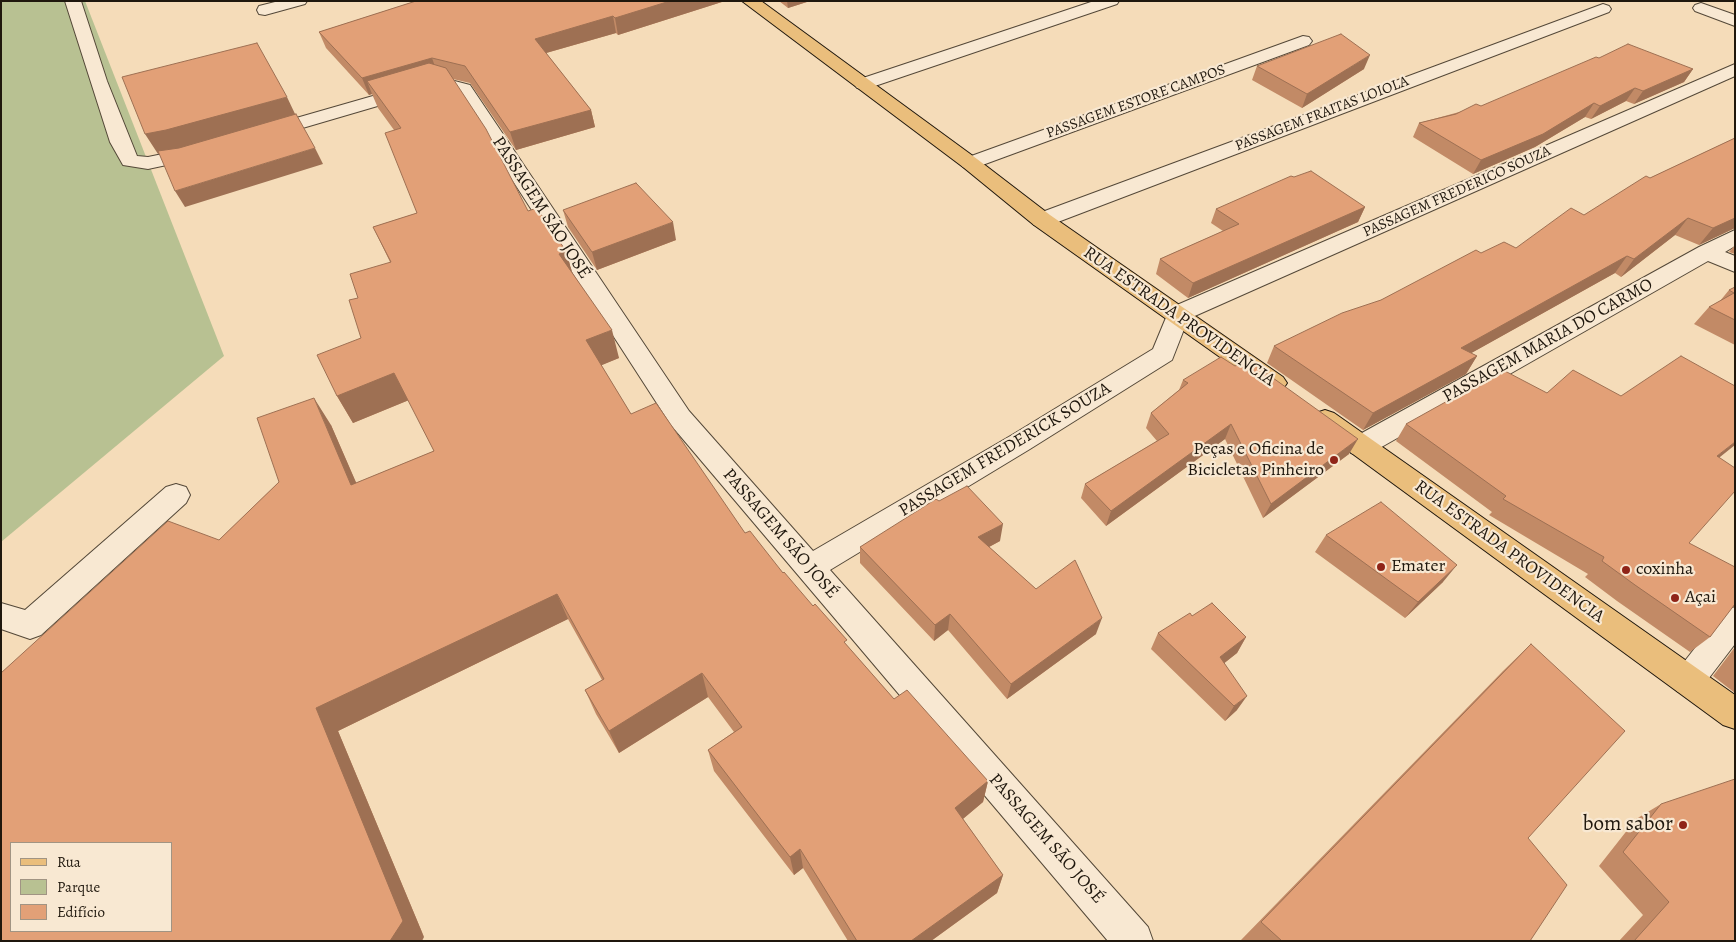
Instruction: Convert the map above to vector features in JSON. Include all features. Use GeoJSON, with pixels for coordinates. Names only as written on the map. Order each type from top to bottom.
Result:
{"type":"FeatureCollection","features":[{"type":"Feature","properties":{"kind":"main road","name":"RUA ESTRADA PROVIDENCIA"},"geometry":{"type":"LineString","coordinates":[[750,1],[970,163],[1042,220],[1178,314],[1735,714]]}},
{"type":"Feature","properties":{"kind":"street"},"geometry":{"type":"LineString","coordinates":[[73,1],[98,81],[120,142],[130,161],[148,163],[174,159],[214,148]]}},
{"type":"Feature","properties":{"kind":"street"},"geometry":{"type":"LineString","coordinates":[[265,10],[299,1]]}},
{"type":"Feature","properties":{"kind":"street"},"geometry":{"type":"LineString","coordinates":[[863,84],[1112,1]]}},
{"type":"Feature","properties":{"kind":"street","name":"PASSAGEM FRAITAS LOIOLA"},"geometry":{"type":"LineString","coordinates":[[1042,220],[1602,8]]}},
{"type":"Feature","properties":{"kind":"street"},"geometry":{"type":"LineString","coordinates":[[1701,8],[1735,21]]}},
{"type":"Feature","properties":{"kind":"street","name":"PASSAGEM ESTORE CAMPOS"},"geometry":{"type":"LineString","coordinates":[[970,163],[1303,41]]}},
{"type":"Feature","properties":{"kind":"street","name":"PASSAGEM FREDERICO SOUZA"},"geometry":{"type":"LineString","coordinates":[[1178,314],[1735,69]]}},
{"type":"Feature","properties":{"kind":"street","name":"PASSAGEM SÃO JOSÉ"},"geometry":{"type":"LineString","coordinates":[[251,137],[439,82],[463,89],[680,418],[1134,941]]}},
{"type":"Feature","properties":{"kind":"street","name":"PASSAGEM MARIA DO CARMO"},"geometry":{"type":"LineString","coordinates":[[1361,446],[1735,237]]}},
{"type":"Feature","properties":{"kind":"street"},"geometry":{"type":"LineString","coordinates":[[1707,252],[1735,265]]}},
{"type":"Feature","properties":{"kind":"street","name":"PASSAGEM FREDERICK SOUZA"},"geometry":{"type":"LineString","coordinates":[[809,568],[1022,442],[1163,354],[1178,314]]}},
{"type":"Feature","properties":{"kind":"street"},"geometry":{"type":"LineString","coordinates":[[1,616],[30,625],[176,495]]}},
{"type":"Feature","properties":{"kind":"street"},"geometry":{"type":"LineString","coordinates":[[1688,681],[1735,620]]}},
{"type":"Feature","properties":{"kind":"green space"},"geometry":{"type":"Polygon","coordinates":[[[1,1],[85,1],[224,356],[1,542],[1,1]]]}},
{"type":"Feature","properties":{"kind":"building"},"geometry":{"type":"Polygon","coordinates":[[[416,1],[670,1],[535,39],[591,110],[510,132],[465,66],[432,58],[362,78],[319,32],[416,1]]]}},
{"type":"Feature","properties":{"kind":"building"},"geometry":{"type":"Polygon","coordinates":[[[1341,34],[1370,55],[1307,94],[1257,66],[1341,34]]]}},
{"type":"Feature","properties":{"kind":"building"},"geometry":{"type":"Polygon","coordinates":[[[257,43],[287,97],[145,134],[122,77],[257,43]]]}},
{"type":"Feature","properties":{"kind":"building"},"geometry":{"type":"Polygon","coordinates":[[[1628,44],[1693,69],[1643,91],[1635,88],[1600,106],[1594,103],[1543,134],[1481,160],[1419,123],[1456,114],[1476,104],[1481,106],[1596,57],[1599,58],[1628,44]]]}},
{"type":"Feature","properties":{"kind":"building"},"geometry":{"type":"Polygon","coordinates":[[[429,63],[446,68],[486,129],[528,211],[537,208],[566,251],[559,254],[612,330],[586,340],[631,414],[656,403],[745,533],[750,531],[783,573],[813,606],[815,604],[847,640],[844,642],[894,699],[907,690],[988,781],[955,808],[1003,875],[911,941],[857,941],[800,849],[790,857],[708,750],[742,727],[702,673],[609,731],[585,690],[604,679],[557,594],[316,708],[403,921],[390,941],[1,941],[1,673],[168,521],[219,540],[279,482],[257,418],[314,398],[351,485],[434,451],[394,373],[337,396],[317,355],[361,338],[349,300],[358,298],[350,274],[391,262],[373,227],[417,213],[385,133],[401,128],[367,81],[429,63]]]}},
{"type":"Feature","properties":{"kind":"building"},"geometry":{"type":"Polygon","coordinates":[[[296,114],[315,148],[175,191],[158,151],[179,148],[296,114]]]}},
{"type":"Feature","properties":{"kind":"building"},"geometry":{"type":"Polygon","coordinates":[[[1735,138],[1735,218],[1713,228],[1688,218],[1634,259],[1627,256],[1461,348],[1477,356],[1373,413],[1274,346],[1342,313],[1381,300],[1476,250],[1481,253],[1504,242],[1516,248],[1571,208],[1584,215],[1646,176],[1650,178],[1735,138]]]}},
{"type":"Feature","properties":{"kind":"building"},"geometry":{"type":"Polygon","coordinates":[[[1311,171],[1365,207],[1193,283],[1160,259],[1239,224],[1216,209],[1291,176],[1294,177],[1311,171]]]}},
{"type":"Feature","properties":{"kind":"building"},"geometry":{"type":"Polygon","coordinates":[[[636,183],[673,222],[592,252],[563,210],[636,183]]]}},
{"type":"Feature","properties":{"kind":"building"},"geometry":{"type":"Polygon","coordinates":[[[1735,287],[1735,320],[1709,307],[1734,293],[1729,290],[1735,287]]]}},
{"type":"Feature","properties":{"kind":"building"},"geometry":{"type":"Polygon","coordinates":[[[1681,356],[1735,386],[1735,442],[1717,456],[1735,468],[1735,491],[1689,543],[1735,567],[1735,604],[1710,637],[1602,561],[1604,557],[1503,499],[1506,496],[1406,424],[1503,370],[1547,393],[1573,370],[1621,396],[1681,356]]]}},
{"type":"Feature","properties":{"kind":"building"},"geometry":{"type":"Polygon","coordinates":[[[1221,357],[1235,366],[1248,360],[1358,439],[1271,504],[1231,424],[1111,511],[1085,484],[1169,434],[1151,413],[1188,383],[1183,380],[1221,357]]]}},
{"type":"Feature","properties":{"kind":"building"},"geometry":{"type":"Polygon","coordinates":[[[967,486],[1003,524],[978,537],[1036,589],[1075,560],[1102,618],[1011,684],[950,614],[935,625],[860,547],[936,499],[939,501],[967,486]]]}},
{"type":"Feature","properties":{"kind":"building"},"geometry":{"type":"Polygon","coordinates":[[[1381,502],[1457,565],[1418,602],[1326,535],[1381,502]]]}},
{"type":"Feature","properties":{"kind":"building"},"geometry":{"type":"Polygon","coordinates":[[[1212,603],[1246,637],[1220,657],[1247,696],[1234,706],[1158,633],[1190,613],[1192,616],[1212,603]]]}},
{"type":"Feature","properties":{"kind":"building"},"geometry":{"type":"Polygon","coordinates":[[[1531,644],[1625,731],[1528,838],[1567,885],[1530,941],[1282,941],[1261,922],[1531,644]]]}},
{"type":"Feature","properties":{"kind":"building","name":"bom sabor"},"geometry":{"type":"Polygon","coordinates":[[[1735,779],[1735,941],[1634,941],[1669,902],[1623,852],[1661,804],[1735,779]]]}},
{"type":"Feature","properties":{"kind":"place","name":"Peças e Oficina de Bicicletas Pinheiro"},"geometry":{"type":"Point","coordinates":[1334,460]}},
{"type":"Feature","properties":{"kind":"place","name":"Emater"},"geometry":{"type":"Point","coordinates":[1381,567]}},
{"type":"Feature","properties":{"kind":"place","name":"coxinha"},"geometry":{"type":"Point","coordinates":[1626,570]}},
{"type":"Feature","properties":{"kind":"place","name":"Açai"},"geometry":{"type":"Point","coordinates":[1675,598]}},
{"type":"Feature","properties":{"kind":"place","name":"bom sabor"},"geometry":{"type":"Point","coordinates":[1683,825]}}]}
